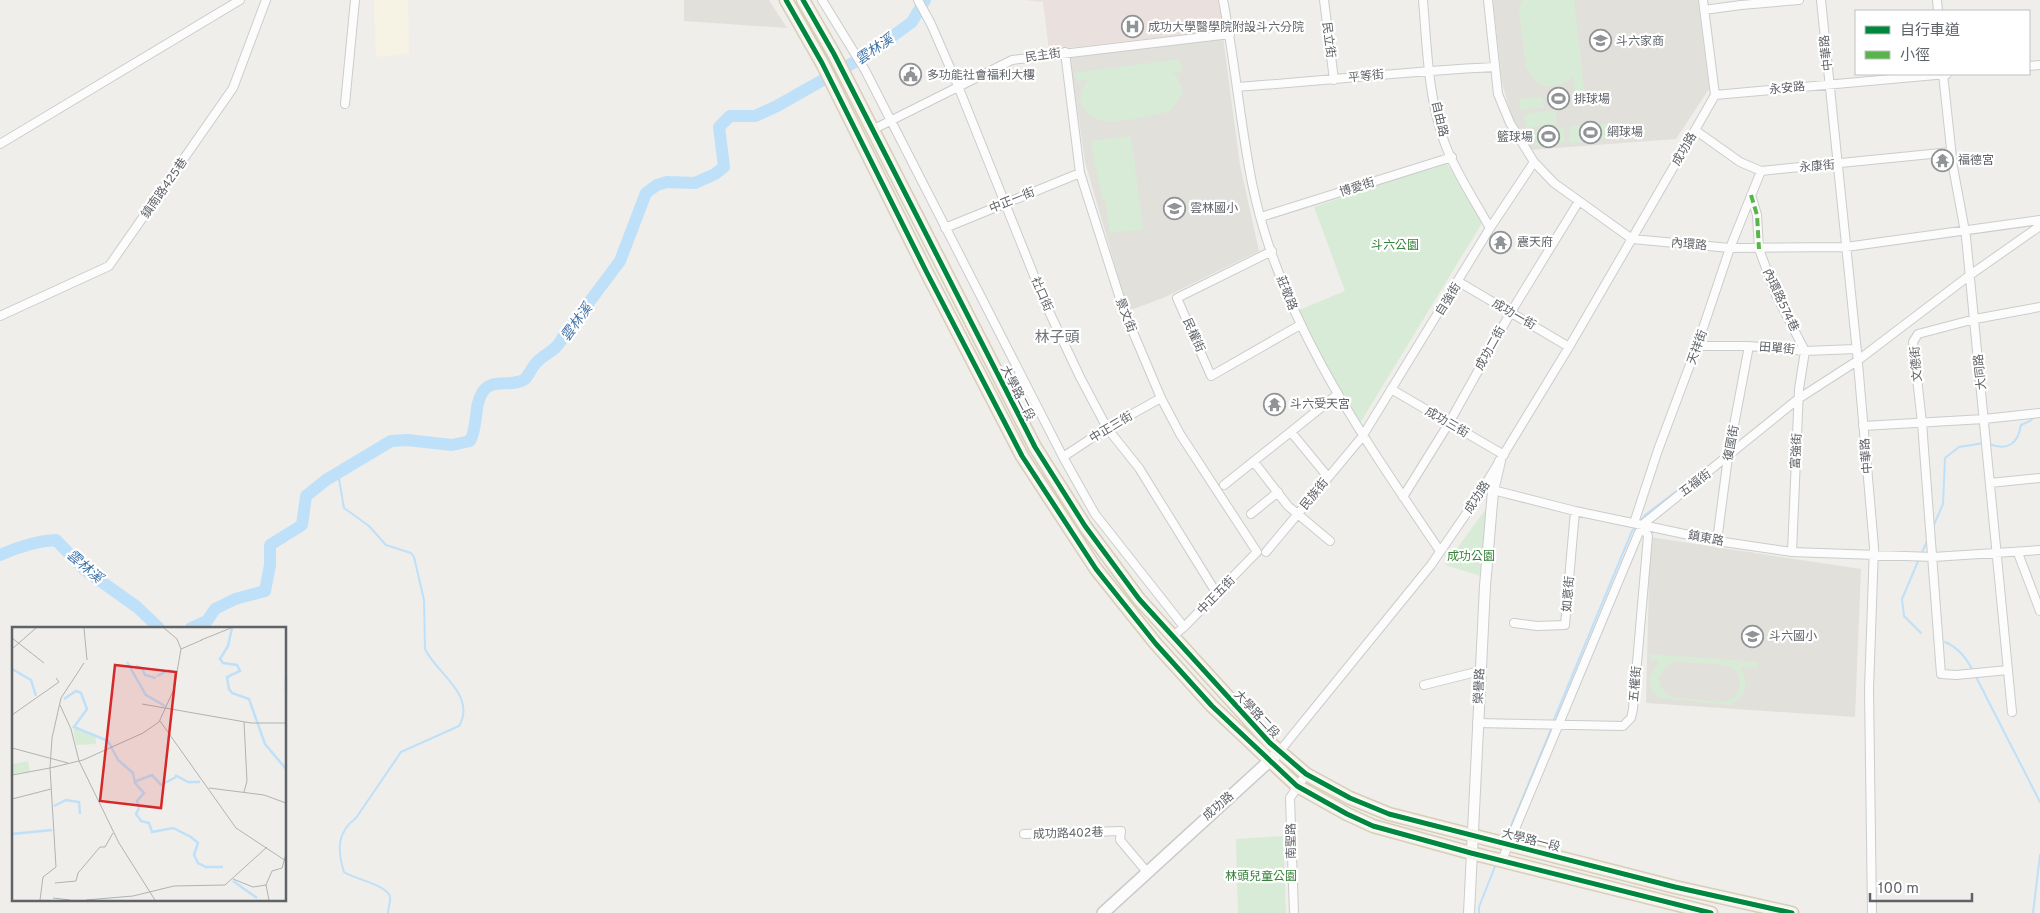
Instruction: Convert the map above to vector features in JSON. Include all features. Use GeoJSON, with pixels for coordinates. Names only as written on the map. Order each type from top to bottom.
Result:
{"type":"FeatureCollection","features":[{"type":"Feature","properties":{"kind":"main road","name":"大學路二段"},"geometry":{"type":"LineString","coordinates":[[786,0],[822,62],[1022,456],[1053,504],[1096,568],[1156,644],[1212,706],[1275,756]]}},
{"type":"Feature","properties":{"kind":"main road","name":"大學路二段"},"geometry":{"type":"LineString","coordinates":[[802,0],[834,54],[1035,447],[1085,526],[1139,599],[1275,756]]}},
{"type":"Feature","properties":{"kind":"main road"},"geometry":{"type":"LineString","coordinates":[[898,214],[912,207]]}},
{"type":"Feature","properties":{"kind":"main road"},"geometry":{"type":"LineString","coordinates":[[1053,504],[1065,494]]}},
{"type":"Feature","properties":{"kind":"main road"},"geometry":{"type":"LineString","coordinates":[[1275,756],[1297,786],[1373,826],[1470,853],[1711,913]]}},
{"type":"Feature","properties":{"kind":"main road","name":"大學路一段"},"geometry":{"type":"LineString","coordinates":[[1275,756],[1350,798],[1389,814],[1675,887],[1792,913]]}},
{"type":"Feature","properties":{"kind":"main road","name":"成功路"},"geometry":{"type":"LineString","coordinates":[[1103,913],[1275,756]]}},
{"type":"Feature","properties":{"kind":"street"},"geometry":{"type":"LineString","coordinates":[[0,144],[240,0]]}},
{"type":"Feature","properties":{"kind":"street","name":"鎮南路425巷"},"geometry":{"type":"LineString","coordinates":[[0,316],[109,266],[233,88],[266,0]]}},
{"type":"Feature","properties":{"kind":"street"},"geometry":{"type":"LineString","coordinates":[[345,104],[354,0]]}},
{"type":"Feature","properties":{"kind":"street","name":"大學路二段"},"geometry":{"type":"LineString","coordinates":[[822,0],[865,70],[1063,457],[1095,514],[1184,627]]}},
{"type":"Feature","properties":{"kind":"street","name":"社口街"},"geometry":{"type":"LineString","coordinates":[[918,0],[931,24],[958,86],[1045,303],[1080,377],[1108,428],[1139,468],[1217,594]]}},
{"type":"Feature","properties":{"kind":"street","name":"莊敬路"},"geometry":{"type":"LineString","coordinates":[[1223,0],[1230,34],[1252,184],[1272,251],[1300,325],[1362,437],[1440,551]]}},
{"type":"Feature","properties":{"kind":"street","name":"民立街"},"geometry":{"type":"LineString","coordinates":[[1324,0],[1334,80]]}},
{"type":"Feature","properties":{"kind":"street","name":"自由路"},"geometry":{"type":"LineString","coordinates":[[1423,0],[1429,70],[1445,144],[1490,228]]}},
{"type":"Feature","properties":{"kind":"street"},"geometry":{"type":"LineString","coordinates":[[1488,0],[1498,94],[1510,123],[1534,162],[1554,183],[1632,239]]}},
{"type":"Feature","properties":{"kind":"street"},"geometry":{"type":"LineString","coordinates":[[1703,0],[1714,95]]}},
{"type":"Feature","properties":{"kind":"street"},"geometry":{"type":"LineString","coordinates":[[1704,10],[1799,0]]}},
{"type":"Feature","properties":{"kind":"street","name":"中華路"},"geometry":{"type":"LineString","coordinates":[[1821,0],[1857,355],[1874,554],[1869,689],[1872,913]]}},
{"type":"Feature","properties":{"kind":"street","name":"民主街"},"geometry":{"type":"LineString","coordinates":[[872,130],[1012,60],[1065,52],[1230,34]]}},
{"type":"Feature","properties":{"kind":"street","name":"景文街"},"geometry":{"type":"LineString","coordinates":[[1065,52],[1080,173],[1124,311],[1161,398],[1180,434],[1262,552]]}},
{"type":"Feature","properties":{"kind":"street","name":"平等街"},"geometry":{"type":"LineString","coordinates":[[1237,87],[1334,80],[1429,70],[1495,67]]}},
{"type":"Feature","properties":{"kind":"street","name":"永安路"},"geometry":{"type":"LineString","coordinates":[[1714,95],[1932,75]]}},
{"type":"Feature","properties":{"kind":"street","name":"大同路"},"geometry":{"type":"LineString","coordinates":[[1944,75],[1951,152],[1970,272],[2012,712]]}},
{"type":"Feature","properties":{"kind":"street","name":"成功路"},"geometry":{"type":"LineString","coordinates":[[1502,458],[1570,346],[1696,130],[1714,95]]}},
{"type":"Feature","properties":{"kind":"street","name":"永康街"},"geometry":{"type":"LineString","coordinates":[[1696,130],[1740,162],[1761,171],[1951,152]]}},
{"type":"Feature","properties":{"kind":"street","name":"博愛街"},"geometry":{"type":"LineString","coordinates":[[1261,217],[1452,157]]}},
{"type":"Feature","properties":{"kind":"street","name":"自強街"},"geometry":{"type":"LineString","coordinates":[[1362,437],[1459,282],[1490,228],[1534,162]]}},
{"type":"Feature","properties":{"kind":"street","name":"天祥街"},"geometry":{"type":"LineString","coordinates":[[1638,524],[1658,450],[1697,346],[1730,248],[1761,171]]}},
{"type":"Feature","properties":{"kind":"street","name":"中正一街"},"geometry":{"type":"LineString","coordinates":[[945,228],[1080,173]]}},
{"type":"Feature","properties":{"kind":"street","name":"內環路574巷"},"geometry":{"type":"LineString","coordinates":[[1751,195],[1757,215],[1759,249],[1776,295],[1805,351]]}},
{"type":"Feature","properties":{"kind":"street","name":"成功二街"},"geometry":{"type":"LineString","coordinates":[[1403,496],[1449,423],[1510,312],[1580,201]]}},
{"type":"Feature","properties":{"kind":"street","name":"內環路"},"geometry":{"type":"LineString","coordinates":[[1632,239],[1730,248],[1846,247],[2038,222]]}},
{"type":"Feature","properties":{"kind":"street","name":"五福街"},"geometry":{"type":"LineString","coordinates":[[1502,860],[1638,524],[1799,395],[1857,355],[2038,222]]}},
{"type":"Feature","properties":{"kind":"street","name":"民權街"},"geometry":{"type":"LineString","coordinates":[[1272,251],[1177,298],[1211,376],[1300,325]]}},
{"type":"Feature","properties":{"kind":"street","name":"成功一街"},"geometry":{"type":"LineString","coordinates":[[1459,282],[1570,346]]}},
{"type":"Feature","properties":{"kind":"street"},"geometry":{"type":"LineString","coordinates":[[1975,319],[2040,307],[2040,313]]}},
{"type":"Feature","properties":{"kind":"street","name":"文德街"},"geometry":{"type":"LineString","coordinates":[[1922,423],[1914,338],[1918,334],[1975,319]]}},
{"type":"Feature","properties":{"kind":"street","name":"田單街"},"geometry":{"type":"LineString","coordinates":[[1697,346],[1749,346],[1857,355]]}},
{"type":"Feature","properties":{"kind":"street","name":"復國街"},"geometry":{"type":"LineString","coordinates":[[1717,541],[1729,453],[1749,346]]}},
{"type":"Feature","properties":{"kind":"street","name":"富強街"},"geometry":{"type":"LineString","coordinates":[[1792,552],[1799,395],[1805,351]]}},
{"type":"Feature","properties":{"kind":"street","name":"成功三街"},"geometry":{"type":"LineString","coordinates":[[1391,389],[1449,423],[1502,458]]}},
{"type":"Feature","properties":{"kind":"street"},"geometry":{"type":"LineString","coordinates":[[1224,485],[1338,394]]}},
{"type":"Feature","properties":{"kind":"street","name":"中正三街"},"geometry":{"type":"LineString","coordinates":[[1063,457],[1108,428],[1161,398]]}},
{"type":"Feature","properties":{"kind":"street"},"geometry":{"type":"LineString","coordinates":[[1863,426],[2036,414]]}},
{"type":"Feature","properties":{"kind":"street"},"geometry":{"type":"LineString","coordinates":[[1922,423],[1931,543],[1925,557],[1941,674],[2008,670]]}},
{"type":"Feature","properties":{"kind":"street"},"geometry":{"type":"LineString","coordinates":[[1291,432],[1328,477]]}},
{"type":"Feature","properties":{"kind":"street","name":"民族街"},"geometry":{"type":"LineString","coordinates":[[1262,552],[1298,515],[1362,437]]}},
{"type":"Feature","properties":{"kind":"street","name":"榮譽路"},"geometry":{"type":"LineString","coordinates":[[1469,913],[1470,853],[1489,489],[1502,458]]}},
{"type":"Feature","properties":{"kind":"street"},"geometry":{"type":"LineString","coordinates":[[1254,462],[1288,506],[1330,540]]}},
{"type":"Feature","properties":{"kind":"street"},"geometry":{"type":"LineString","coordinates":[[1990,483],[2040,478]]}},
{"type":"Feature","properties":{"kind":"street","name":"成功路"},"geometry":{"type":"LineString","coordinates":[[1275,756],[1342,677],[1489,489]]}},
{"type":"Feature","properties":{"kind":"street","name":"鎮東路"},"geometry":{"type":"LineString","coordinates":[[1489,489],[1575,511],[1717,541],[1792,552],[1925,557],[2018,553],[2040,550]]}},
{"type":"Feature","properties":{"kind":"street"},"geometry":{"type":"LineString","coordinates":[[1252,514],[1278,492]]}},
{"type":"Feature","properties":{"kind":"street","name":"如意街"},"geometry":{"type":"LineString","coordinates":[[1514,623],[1537,626],[1565,625],[1575,511]]}},
{"type":"Feature","properties":{"kind":"street","name":"五權街"},"geometry":{"type":"LineString","coordinates":[[1477,724],[1623,726],[1631,718],[1648,536],[1638,524]]}},
{"type":"Feature","properties":{"kind":"street","name":"中正五街"},"geometry":{"type":"LineString","coordinates":[[1173,636],[1262,552]]}},
{"type":"Feature","properties":{"kind":"street"},"geometry":{"type":"LineString","coordinates":[[2018,553],[2040,611]]}},
{"type":"Feature","properties":{"kind":"street"},"geometry":{"type":"LineString","coordinates":[[1424,685],[1480,671]]}},
{"type":"Feature","properties":{"kind":"street","name":"南聖路"},"geometry":{"type":"LineString","coordinates":[[1294,913],[1290,798],[1306,774]]}},
{"type":"Feature","properties":{"kind":"street","name":"成功路402巷"},"geometry":{"type":"LineString","coordinates":[[1024,834],[1121,831],[1120,840],[1147,872]]}},
{"type":"Feature","properties":{"kind":"shaded area"},"geometry":{"type":"Polygon","coordinates":[[[374,0],[408,0],[409,53],[376,57],[374,0]]]}},
{"type":"Feature","properties":{"kind":"shaded area"},"geometry":{"type":"Polygon","coordinates":[[[684,0],[769,0],[787,28],[684,21],[684,0]]]}},
{"type":"Feature","properties":{"kind":"shaded area","name":"成功大學醫學院附設斗六分院"},"geometry":{"type":"Polygon","coordinates":[[[1024,0],[1218,0],[1223,23],[1214,31],[1049,50],[1043,2],[1024,0]]]}},
{"type":"Feature","properties":{"kind":"shaded area","name":"斗六家商"},"geometry":{"type":"Polygon","coordinates":[[[1493,0],[1698,0],[1709,89],[1676,139],[1529,150],[1513,122],[1502,82],[1493,0]]]}},
{"type":"Feature","properties":{"kind":"shaded area","name":"雲林國小"},"geometry":{"type":"Polygon","coordinates":[[[1223,37],[1240,165],[1259,251],[1163,298],[1128,311],[1085,162],[1070,58],[1223,37]]]}},
{"type":"Feature","properties":{"kind":"shaded area","name":"斗六國小"},"geometry":{"type":"Polygon","coordinates":[[[1650,537],[1861,569],[1855,717],[1646,703],[1650,537]]]}},
{"type":"Feature","properties":{"kind":"green space"},"geometry":{"type":"Polygon","coordinates":[[[1522,0],[1574,0],[1585,98],[1575,99],[1573,77],[1562,84],[1545,87],[1536,81],[1526,67],[1519,10],[1522,0]]]}},
{"type":"Feature","properties":{"kind":"green space"},"geometry":{"type":"Polygon","coordinates":[[[1180,59],[1182,71],[1173,72],[1180,83],[1180,98],[1168,112],[1134,119],[1108,121],[1097,119],[1088,114],[1082,105],[1081,92],[1088,80],[1076,81],[1075,73],[1180,59]]]}},
{"type":"Feature","properties":{"kind":"green space","name":"排球場"},"geometry":{"type":"Polygon","coordinates":[[[1570,93],[1570,103],[1547,106],[1546,95],[1570,93]]]}},
{"type":"Feature","properties":{"kind":"green space","name":"排球場"},"geometry":{"type":"Polygon","coordinates":[[[1543,97],[1544,107],[1520,110],[1519,99],[1543,97]]]}},
{"type":"Feature","properties":{"kind":"green space","name":"籃球場"},"geometry":{"type":"Polygon","coordinates":[[[1555,110],[1557,124],[1526,128],[1524,114],[1555,110]]]}},
{"type":"Feature","properties":{"kind":"green space","name":"網球場"},"geometry":{"type":"Polygon","coordinates":[[[1612,123],[1612,138],[1570,143],[1570,126],[1612,123]]]}},
{"type":"Feature","properties":{"kind":"green space","name":"籃球場"},"geometry":{"type":"Polygon","coordinates":[[[1564,128],[1565,142],[1535,146],[1533,131],[1564,128]]]}},
{"type":"Feature","properties":{"kind":"green space"},"geometry":{"type":"Polygon","coordinates":[[[1131,136],[1143,229],[1110,233],[1106,201],[1103,200],[1090,141],[1131,136]]]}},
{"type":"Feature","properties":{"kind":"green space","name":"斗六公園"},"geometry":{"type":"Polygon","coordinates":[[[1446,162],[1482,223],[1357,428],[1306,328],[1299,310],[1345,291],[1314,207],[1446,162]]]}},
{"type":"Feature","properties":{"kind":"green space","name":"成功公園"},"geometry":{"type":"Polygon","coordinates":[[[1488,506],[1487,578],[1445,565],[1488,506]]]}},
{"type":"Feature","properties":{"kind":"green space"},"geometry":{"type":"Polygon","coordinates":[[[1650,654],[1758,662],[1757,668],[1740,667],[1745,678],[1745,689],[1740,698],[1730,705],[1659,698],[1652,691],[1649,679],[1659,661],[1650,660],[1650,654]],[[1674,662],[1665,668],[1659,678],[1666,694],[1672,697],[1726,701],[1732,699],[1739,689],[1740,678],[1734,669],[1728,666],[1709,663],[1674,662]]]}},
{"type":"Feature","properties":{"kind":"green space","name":"林頭兒童公園"},"geometry":{"type":"Polygon","coordinates":[[[1283,836],[1286,913],[1238,913],[1236,839],[1283,836]]]}},
{"type":"Feature","properties":{"kind":"waterway","name":"雲林溪"},"geometry":{"type":"LineString","coordinates":[[193,627],[207,621],[215,609],[235,599],[265,591],[270,565],[270,545],[302,525],[306,496],[326,480],[391,441],[407,440],[452,445],[470,441],[480,398],[486,388],[491,385],[520,382],[525,379],[536,363],[557,346],[620,261],[646,193],[657,185],[667,182],[695,183],[715,174],[724,167],[719,127],[730,116],[755,116],[777,106],[867,55],[912,22],[925,0]]}},
{"type":"Feature","properties":{"kind":"waterway"},"geometry":{"type":"LineString","coordinates":[[1989,444],[2002,447],[2011,444],[2020,432],[2021,425],[2034,417]]}},
{"type":"Feature","properties":{"kind":"waterway"},"geometry":{"type":"LineString","coordinates":[[1933,527],[1943,504],[1945,458],[1959,447],[1984,443]]}},
{"type":"Feature","properties":{"kind":"waterway"},"geometry":{"type":"LineString","coordinates":[[1639,523],[1645,515],[1711,465]]}},
{"type":"Feature","properties":{"kind":"waterway"},"geometry":{"type":"LineString","coordinates":[[338,473],[344,508],[369,526],[386,545],[411,553],[414,557],[424,600],[425,649],[430,658],[453,685],[463,704],[463,715],[459,726],[401,752],[356,818],[342,835],[340,856],[344,872],[377,886],[388,893],[390,897],[388,913]]}},
{"type":"Feature","properties":{"kind":"waterway"},"geometry":{"type":"LineString","coordinates":[[1553,722],[1632,531],[1636,527]]}},
{"type":"Feature","properties":{"kind":"waterway","name":"雲林溪"},"geometry":{"type":"LineString","coordinates":[[0,555],[27,545],[56,540],[85,570],[137,607],[158,627]]}},
{"type":"Feature","properties":{"kind":"waterway"},"geometry":{"type":"LineString","coordinates":[[1921,555],[1927,541]]}},
{"type":"Feature","properties":{"kind":"waterway"},"geometry":{"type":"LineString","coordinates":[[1919,559],[1902,599],[1904,616],[1921,633]]}},
{"type":"Feature","properties":{"kind":"waterway"},"geometry":{"type":"LineString","coordinates":[[1945,642],[1961,654],[1973,671]]}},
{"type":"Feature","properties":{"kind":"waterway"},"geometry":{"type":"LineString","coordinates":[[1975,675],[2040,802]]}},
{"type":"Feature","properties":{"kind":"waterway"},"geometry":{"type":"LineString","coordinates":[[1506,838],[1552,727]]}},
{"type":"Feature","properties":{"kind":"waterway"},"geometry":{"type":"LineString","coordinates":[[2033,913],[2040,855]]}},
{"type":"Feature","properties":{"kind":"waterway"},"geometry":{"type":"LineString","coordinates":[[1479,913],[1479,907],[1496,864]]}},
{"type":"Feature","properties":{"kind":"marked path"},"geometry":{"type":"LineString","coordinates":[[1751,195],[1757,215],[1759,249]]}},
{"type":"Feature","properties":{"kind":"cycle path"},"geometry":{"type":"LineString","coordinates":[[786,0],[822,63],[926,271],[1022,456],[1096,569],[1156,644],[1212,706],[1297,786],[1373,826],[1471,853],[1711,913]]}},
{"type":"Feature","properties":{"kind":"cycle path"},"geometry":{"type":"LineString","coordinates":[[803,0],[834,54],[1035,447],[1085,526],[1139,599],[1270,743],[1306,774],[1350,798],[1389,814],[1675,887],[1792,913]]}},
{"type":"Feature","properties":{"kind":"place","name":"成功大學醫學院附設斗六分院"},"geometry":{"type":"Point","coordinates":[1132,27]}},
{"type":"Feature","properties":{"kind":"place","name":"斗六家商"},"geometry":{"type":"Point","coordinates":[1600,41]}},
{"type":"Feature","properties":{"kind":"place","name":"多功能社會福利大樓"},"geometry":{"type":"Point","coordinates":[911,75]}},
{"type":"Feature","properties":{"kind":"place","name":"排球場"},"geometry":{"type":"Point","coordinates":[1558,99]}},
{"type":"Feature","properties":{"kind":"place","name":"網球場"},"geometry":{"type":"Point","coordinates":[1591,132]}},
{"type":"Feature","properties":{"kind":"place","name":"籃球場"},"geometry":{"type":"Point","coordinates":[1549,137]}},
{"type":"Feature","properties":{"kind":"place","name":"福德宮"},"geometry":{"type":"Point","coordinates":[1942,160]}},
{"type":"Feature","properties":{"kind":"place","name":"雲林國小"},"geometry":{"type":"Point","coordinates":[1174,208]}},
{"type":"Feature","properties":{"kind":"place","name":"震天府"},"geometry":{"type":"Point","coordinates":[1501,242]}},
{"type":"Feature","properties":{"kind":"place","name":"斗六受天宮"},"geometry":{"type":"Point","coordinates":[1274,404]}},
{"type":"Feature","properties":{"kind":"place","name":"斗六國小"},"geometry":{"type":"Point","coordinates":[1753,636]}},
{"type":"Feature","properties":{"kind":"district","name":"林子頭"},"geometry":{"type":"Point","coordinates":[1057,337]}}]}
